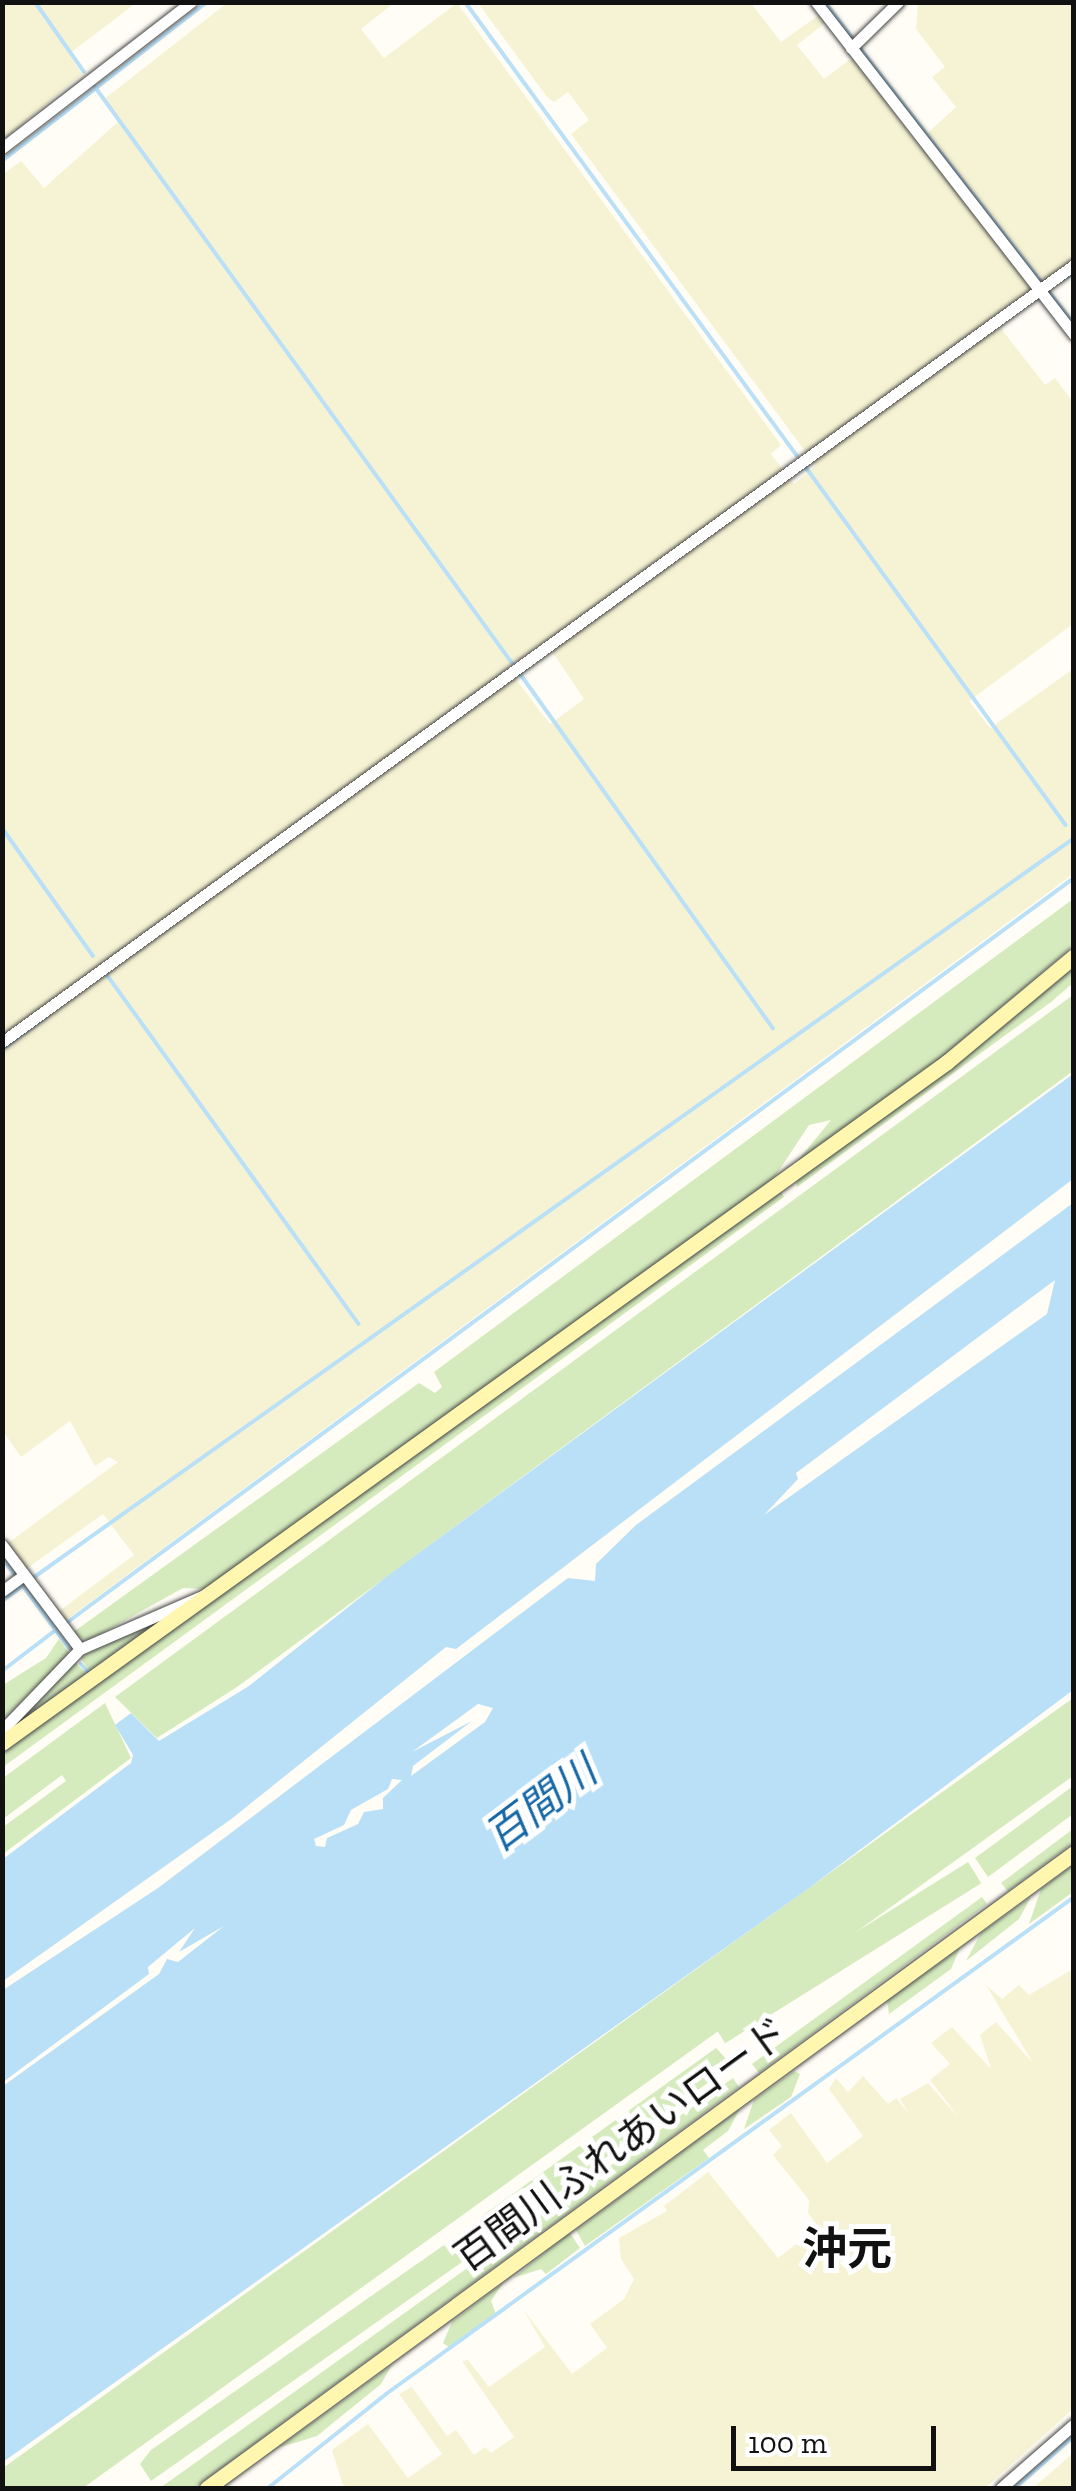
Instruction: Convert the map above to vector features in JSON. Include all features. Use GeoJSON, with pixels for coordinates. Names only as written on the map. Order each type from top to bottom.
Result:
{"type":"FeatureCollection","features":[{"type":"Feature","properties":{"kind":"street"},"geometry":{"type":"LineString","coordinates":[[2,148],[191,2]]}},
{"type":"Feature","properties":{"kind":"street"},"geometry":{"type":"LineString","coordinates":[[816,2],[855,45],[1074,335]]}},
{"type":"Feature","properties":{"kind":"street"},"geometry":{"type":"LineString","coordinates":[[855,45],[898,2]]}},
{"type":"Feature","properties":{"kind":"street"},"geometry":{"type":"LineString","coordinates":[[2,1042],[1074,265]]}},
{"type":"Feature","properties":{"kind":"street"},"geometry":{"type":"LineString","coordinates":[[2,1743],[948,1062],[1074,956]]}},
{"type":"Feature","properties":{"kind":"street"},"geometry":{"type":"LineString","coordinates":[[2,1545],[80,1649]]}},
{"type":"Feature","properties":{"kind":"street"},"geometry":{"type":"LineString","coordinates":[[2,1592],[24,1579]]}},
{"type":"Feature","properties":{"kind":"street"},"geometry":{"type":"LineString","coordinates":[[2,1730],[80,1649],[208,1594]]}},
{"type":"Feature","properties":{"kind":"street","name":"百間川ふれあいロード"},"geometry":{"type":"LineString","coordinates":[[208,2488],[1074,1853]]}},
{"type":"Feature","properties":{"kind":"street"},"geometry":{"type":"LineString","coordinates":[[1000,2488],[1074,2424]]}},
{"type":"Feature","properties":{"kind":"shaded area"},"geometry":{"type":"Polygon","coordinates":[[[3,2],[136,3],[69,54],[82,74],[3,140],[3,2]]]}},
{"type":"Feature","properties":{"kind":"shaded area"},"geometry":{"type":"Polygon","coordinates":[[[227,3],[394,3],[361,29],[384,58],[457,3],[781,445],[771,454],[794,484],[816,466],[571,134],[589,120],[568,92],[554,102],[547,97],[478,3],[751,3],[781,42],[819,15],[825,23],[797,45],[824,79],[852,58],[917,143],[956,107],[932,77],[945,67],[916,29],[918,3],[1073,3],[1073,261],[992,317],[1045,385],[1055,378],[1073,402],[1073,624],[969,701],[990,728],[1073,669],[1073,874],[65,1621],[58,1612],[134,1555],[103,1514],[26,1569],[8,1543],[118,1462],[109,1457],[95,1466],[70,1421],[21,1457],[3,1431],[2,175],[21,161],[44,188],[118,122],[103,100],[227,3]],[[545,641],[507,668],[550,724],[584,699],[545,641]]]}},
{"type":"Feature","properties":{"kind":"shaded area"},"geometry":{"type":"Polygon","coordinates":[[[1073,1969],[1073,2409],[985,2488],[347,2488],[342,2483],[332,2450],[368,2424],[408,2478],[442,2454],[399,2394],[412,2387],[447,2436],[456,2430],[474,2455],[485,2447],[491,2453],[514,2437],[462,2361],[468,2360],[489,2387],[545,2347],[523,2309],[572,2374],[607,2348],[590,2324],[624,2299],[634,2279],[621,2259],[619,2238],[667,2211],[664,2206],[708,2172],[778,2258],[818,2227],[808,2213],[809,2200],[773,2155],[782,2146],[769,2130],[791,2113],[827,2163],[863,2136],[829,2089],[836,2078],[848,2092],[863,2076],[888,2104],[896,2098],[909,2114],[900,2099],[928,2083],[959,2118],[930,2080],[950,2064],[931,2043],[952,2027],[991,2069],[980,2035],[996,2022],[1033,2063],[986,1985],[1002,1999],[1019,1985],[1029,1995],[1073,1969]]]}},
{"type":"Feature","properties":{"kind":"shaded area"},"geometry":{"type":"Polygon","coordinates":[[[1073,2453],[1073,2488],[1033,2488],[1070,2456],[1073,2453]]]}},
{"type":"Feature","properties":{"kind":"green space"},"geometry":{"type":"Polygon","coordinates":[[[1073,899],[1073,946],[940,1059],[791,1169],[831,1120],[809,1125],[774,1178],[206,1589],[183,1588],[88,1641],[72,1633],[419,1383],[435,1393],[442,1387],[434,1372],[1073,899]]]}},
{"type":"Feature","properties":{"kind":"green space"},"geometry":{"type":"Polygon","coordinates":[[[1073,965],[1073,983],[1051,1002],[797,1187],[796,1180],[974,1050],[1073,965]]]}},
{"type":"Feature","properties":{"kind":"green space"},"geometry":{"type":"Polygon","coordinates":[[[1073,995],[1073,1071],[237,1687],[157,1738],[115,1697],[1073,995]]]}},
{"type":"Feature","properties":{"kind":"green space"},"geometry":{"type":"Polygon","coordinates":[[[781,1192],[784,1197],[3,1767],[3,1753],[99,1680],[781,1192]]]}},
{"type":"Feature","properties":{"kind":"green space"},"geometry":{"type":"Polygon","coordinates":[[[174,1612],[90,1672],[83,1662],[81,1657],[97,1647],[174,1612]]]}},
{"type":"Feature","properties":{"kind":"green space"},"geometry":{"type":"Polygon","coordinates":[[[59,1639],[70,1654],[3,1720],[3,1685],[46,1658],[59,1639]]]}},
{"type":"Feature","properties":{"kind":"green space"},"geometry":{"type":"Polygon","coordinates":[[[74,1661],[87,1674],[19,1725],[17,1722],[74,1661]]]}},
{"type":"Feature","properties":{"kind":"green space"},"geometry":{"type":"Polygon","coordinates":[[[1073,1698],[1073,1776],[83,2488],[3,2488],[3,2468],[1073,1698]]]}},
{"type":"Feature","properties":{"kind":"green space"},"geometry":{"type":"Polygon","coordinates":[[[105,1703],[131,1758],[3,1854],[3,1827],[66,1781],[62,1775],[3,1819],[3,1778],[105,1703]]]}},
{"type":"Feature","properties":{"kind":"green space"},"geometry":{"type":"Polygon","coordinates":[[[1073,1786],[1073,1814],[988,1877],[975,1858],[1073,1786]]]}},
{"type":"Feature","properties":{"kind":"green space"},"geometry":{"type":"Polygon","coordinates":[[[1073,1829],[1073,1843],[1008,1891],[1001,1883],[1073,1829]]]}},
{"type":"Feature","properties":{"kind":"green space"},"geometry":{"type":"Polygon","coordinates":[[[968,1862],[981,1883],[725,2043],[712,2022],[968,1862]]]}},
{"type":"Feature","properties":{"kind":"green space"},"geometry":{"type":"Polygon","coordinates":[[[1073,1865],[1073,1892],[1029,1924],[1041,1889],[1073,1865]]]}},
{"type":"Feature","properties":{"kind":"green space"},"geometry":{"type":"Polygon","coordinates":[[[982,1897],[987,1904],[759,2073],[752,2064],[982,1897]]]}},
{"type":"Feature","properties":{"kind":"green space"},"geometry":{"type":"Polygon","coordinates":[[[1031,1897],[1019,1919],[966,1961],[981,1933],[1031,1897]]]}},
{"type":"Feature","properties":{"kind":"green space"},"geometry":{"type":"Polygon","coordinates":[[[960,1948],[951,1969],[889,2014],[887,2001],[960,1948]]]}},
{"type":"Feature","properties":{"kind":"green space"},"geometry":{"type":"Polygon","coordinates":[[[716,2048],[732,2065],[488,2244],[474,2224],[486,2213],[716,2048]]]}},
{"type":"Feature","properties":{"kind":"green space"},"geometry":{"type":"Polygon","coordinates":[[[794,2071],[800,2074],[791,2097],[744,2129],[754,2100],[794,2071]]]}},
{"type":"Feature","properties":{"kind":"green space"},"geometry":{"type":"Polygon","coordinates":[[[733,2078],[739,2087],[194,2488],[160,2488],[733,2078]]]}},
{"type":"Feature","properties":{"kind":"green space"},"geometry":{"type":"Polygon","coordinates":[[[740,2109],[728,2131],[703,2150],[709,2158],[585,2246],[576,2230],[740,2109]]]}},
{"type":"Feature","properties":{"kind":"green space"},"geometry":{"type":"Polygon","coordinates":[[[467,2229],[482,2248],[151,2481],[140,2464],[151,2450],[467,2229]]]}},
{"type":"Feature","properties":{"kind":"green space"},"geometry":{"type":"Polygon","coordinates":[[[570,2233],[580,2248],[546,2274],[541,2269],[513,2278],[570,2233]]]}},
{"type":"Feature","properties":{"kind":"green space"},"geometry":{"type":"Polygon","coordinates":[[[503,2283],[491,2301],[496,2314],[450,2348],[443,2343],[452,2322],[503,2283]]]}},
{"type":"Feature","properties":{"kind":"green space"},"geometry":{"type":"Polygon","coordinates":[[[392,2365],[381,2384],[317,2436],[278,2448],[392,2365]]]}},
{"type":"Feature","properties":{"kind":"water"},"geometry":{"type":"Polygon","coordinates":[[[1073,1074],[1073,1179],[456,1649],[446,1647],[230,1820],[3,1981],[3,1859],[131,1763],[133,1755],[115,1725],[131,1713],[159,1741],[249,1686],[386,1577],[1073,1074]]]}},
{"type":"Feature","properties":{"kind":"water","name":"百間川"},"geometry":{"type":"Polygon","coordinates":[[[1073,1203],[1073,1690],[805,1891],[3,2462],[3,2086],[159,1974],[167,1959],[178,1962],[224,1926],[179,1952],[195,1928],[148,1967],[149,1974],[3,2082],[3,1990],[158,1888],[568,1578],[595,1581],[596,1564],[636,1525],[1073,1203]],[[1055,1280],[796,1473],[798,1479],[764,1515],[1047,1314],[1055,1280]],[[478,1704],[412,1752],[472,1721],[413,1766],[411,1776],[485,1722],[493,1708],[478,1704]],[[392,1779],[388,1789],[351,1810],[344,1825],[314,1839],[316,1846],[325,1847],[327,1838],[358,1824],[364,1812],[383,1809],[383,1798],[402,1780],[392,1779]]]}},
{"type":"Feature","properties":{"kind":"waterway"},"geometry":{"type":"LineString","coordinates":[[35,2],[84,72]]}},
{"type":"Feature","properties":{"kind":"waterway"},"geometry":{"type":"LineString","coordinates":[[2,161],[207,2]]}},
{"type":"Feature","properties":{"kind":"waterway"},"geometry":{"type":"LineString","coordinates":[[465,2],[797,456]]}},
{"type":"Feature","properties":{"kind":"waterway"},"geometry":{"type":"LineString","coordinates":[[825,2],[853,39]]}},
{"type":"Feature","properties":{"kind":"waterway"},"geometry":{"type":"LineString","coordinates":[[859,47],[1074,324]]}},
{"type":"Feature","properties":{"kind":"waterway"},"geometry":{"type":"LineString","coordinates":[[95,87],[512,663]]}},
{"type":"Feature","properties":{"kind":"waterway"},"geometry":{"type":"LineString","coordinates":[[1062,280],[1074,273]]}},
{"type":"Feature","properties":{"kind":"waterway"},"geometry":{"type":"LineString","coordinates":[[804,465],[1066,825]]}},
{"type":"Feature","properties":{"kind":"waterway"},"geometry":{"type":"LineString","coordinates":[[518,671],[773,1028]]}},
{"type":"Feature","properties":{"kind":"waterway"},"geometry":{"type":"LineString","coordinates":[[2,828],[93,956]]}},
{"type":"Feature","properties":{"kind":"waterway"},"geometry":{"type":"LineString","coordinates":[[23,1585],[1074,838]]}},
{"type":"Feature","properties":{"kind":"waterway"},"geometry":{"type":"LineString","coordinates":[[69,1621],[1074,878]]}},
{"type":"Feature","properties":{"kind":"waterway"},"geometry":{"type":"LineString","coordinates":[[104,971],[359,1324]]}},
{"type":"Feature","properties":{"kind":"waterway"},"geometry":{"type":"LineString","coordinates":[[2,1049],[47,1016]]}},
{"type":"Feature","properties":{"kind":"waterway"},"geometry":{"type":"LineString","coordinates":[[2,1558],[17,1578]]}},
{"type":"Feature","properties":{"kind":"waterway"},"geometry":{"type":"LineString","coordinates":[[23,1586],[69,1648]]}},
{"type":"Feature","properties":{"kind":"waterway"},"geometry":{"type":"LineString","coordinates":[[2,1601],[23,1586]]}},
{"type":"Feature","properties":{"kind":"waterway"},"geometry":{"type":"LineString","coordinates":[[2,1671],[57,1629]]}},
{"type":"Feature","properties":{"kind":"waterway"},"geometry":{"type":"LineString","coordinates":[[81,1664],[88,1672]]}},
{"type":"Feature","properties":{"kind":"waterway"},"geometry":{"type":"LineString","coordinates":[[268,2488],[386,2394],[1074,1897]]}},
{"type":"Feature","properties":{"kind":"waterway"},"geometry":{"type":"LineString","coordinates":[[1015,2488],[1074,2436]]}},
{"type":"Feature","properties":{"kind":"district","name":"沖元"},"geometry":{"type":"Point","coordinates":[847,2250]}}]}
